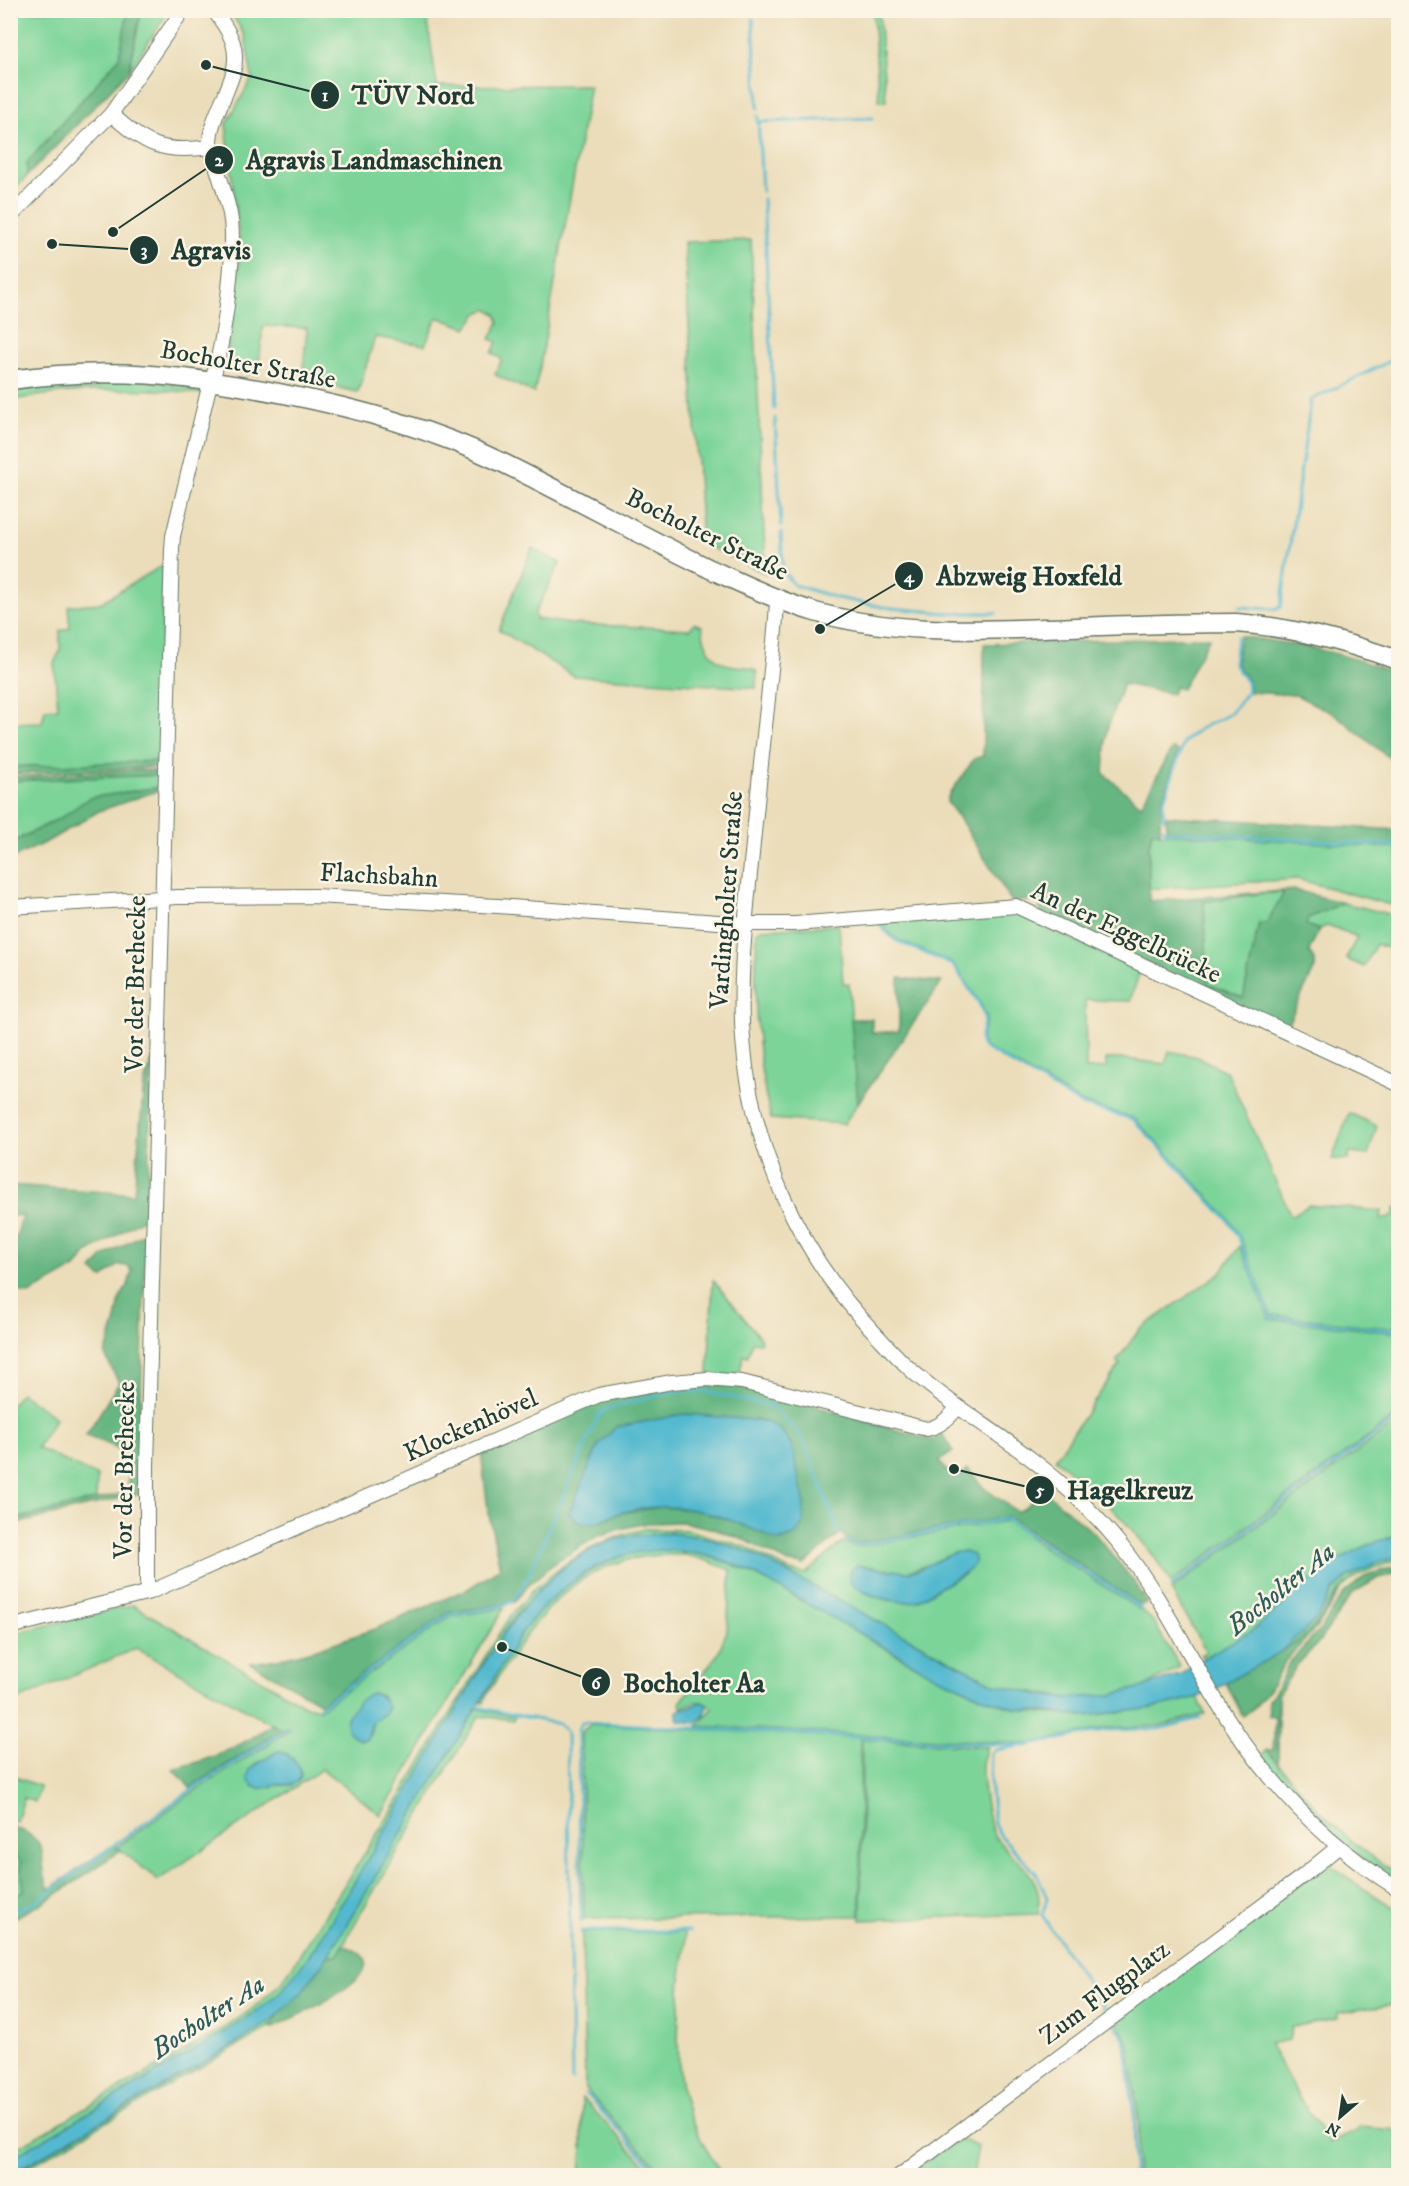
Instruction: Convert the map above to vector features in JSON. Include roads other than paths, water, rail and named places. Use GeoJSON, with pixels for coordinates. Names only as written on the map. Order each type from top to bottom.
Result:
{"type":"FeatureCollection","features":[{"type":"Feature","properties":{"kind":"main road","name":"Bocholter Straße"},"geometry":{"type":"LineString","coordinates":[[10,380],[53,374],[112,372],[161,374],[212,381],[356,409],[438,435],[500,462],[693,560],[777,599],[825,615],[878,626],[938,630],[1200,623],[1263,625],[1335,640],[1398,660]]}},
{"type":"Feature","properties":{"kind":"street"},"geometry":{"type":"LineString","coordinates":[[10,217],[111,114],[183,10]]}},
{"type":"Feature","properties":{"kind":"street"},"geometry":{"type":"LineString","coordinates":[[111,114],[143,140],[166,149],[187,150],[210,147],[209,137],[214,117],[232,79],[235,63],[234,46],[229,33],[214,10]]}},
{"type":"Feature","properties":{"kind":"street","name":"Vor der Brehecke"},"geometry":{"type":"LineString","coordinates":[[150,1592],[147,1582],[147,1466],[173,536],[217,362],[232,240],[230,215],[210,147]]}},
{"type":"Feature","properties":{"kind":"street","name":"Vardingholter Straße"},"geometry":{"type":"LineString","coordinates":[[777,599],[742,963],[743,1040],[758,1125],[767,1155],[793,1218],[817,1260],[854,1311],[911,1369],[958,1407],[1028,1457],[1094,1513],[1143,1572],[1213,1694],[1254,1758],[1275,1784],[1338,1847],[1398,1889]]}},
{"type":"Feature","properties":{"kind":"street","name":"Flachsbahn"},"geometry":{"type":"LineString","coordinates":[[10,907],[162,898],[315,896],[498,906],[746,924]]}},
{"type":"Feature","properties":{"kind":"street","name":"An der Eggelbrücke"},"geometry":{"type":"LineString","coordinates":[[746,924],[795,924],[1016,906],[1398,1084]]}},
{"type":"Feature","properties":{"kind":"street","name":"Klockenhövel"},"geometry":{"type":"LineString","coordinates":[[10,1626],[150,1592],[599,1395],[672,1382],[707,1379],[742,1382],[927,1429],[944,1423],[958,1407]]}},
{"type":"Feature","properties":{"kind":"street","name":"Zum Flugplatz"},"geometry":{"type":"LineString","coordinates":[[898,2175],[1338,1847]]}},
{"type":"Feature","properties":{"kind":"water"},"geometry":{"type":"Polygon","coordinates":[[[685,1414],[766,1421],[782,1431],[792,1447],[804,1500],[803,1525],[794,1536],[779,1541],[722,1517],[676,1507],[634,1510],[597,1522],[584,1523],[575,1520],[569,1513],[598,1446],[616,1427],[685,1414]]]}},
{"type":"Feature","properties":{"kind":"water"},"geometry":{"type":"Polygon","coordinates":[[[670,1533],[707,1538],[751,1553],[994,1684],[1046,1696],[1070,1698],[1111,1695],[1181,1674],[1253,1630],[1323,1570],[1343,1557],[1375,1542],[1398,1536],[1398,1557],[1376,1563],[1347,1578],[1333,1591],[1315,1621],[1279,1653],[1217,1688],[1198,1697],[1148,1709],[1084,1716],[1018,1709],[987,1699],[937,1677],[745,1569],[712,1557],[680,1551],[650,1551],[622,1556],[595,1567],[545,1605],[522,1632],[328,1956],[300,1994],[265,2025],[237,2043],[11,2174],[10,2159],[224,2033],[276,1996],[291,1980],[318,1943],[484,1663],[526,1604],[561,1570],[580,1556],[602,1545],[630,1536],[670,1533]]]}},
{"type":"Feature","properties":{"kind":"water"},"geometry":{"type":"Polygon","coordinates":[[[956,1552],[973,1555],[975,1562],[969,1570],[917,1601],[890,1600],[871,1595],[849,1580],[850,1571],[857,1565],[906,1572],[917,1570],[956,1552]]]}},
{"type":"Feature","properties":{"kind":"water"},"geometry":{"type":"Polygon","coordinates":[[[368,1694],[381,1697],[388,1708],[383,1715],[373,1721],[367,1739],[361,1740],[352,1735],[346,1723],[351,1711],[368,1694]]]}},
{"type":"Feature","properties":{"kind":"water"},"geometry":{"type":"Polygon","coordinates":[[[702,1702],[707,1705],[705,1715],[696,1723],[680,1721],[677,1718],[677,1711],[702,1702]]]}},
{"type":"Feature","properties":{"kind":"water"},"geometry":{"type":"Polygon","coordinates":[[[281,1751],[298,1765],[301,1775],[299,1779],[290,1785],[260,1788],[253,1786],[248,1779],[250,1769],[281,1751]]]}},
{"type":"Feature","properties":{"kind":"waterway"},"geometry":{"type":"LineString","coordinates":[[753,19],[758,108]]}},
{"type":"Feature","properties":{"kind":"waterway"},"geometry":{"type":"LineString","coordinates":[[758,116],[762,191]]}},
{"type":"Feature","properties":{"kind":"waterway"},"geometry":{"type":"LineString","coordinates":[[759,122],[873,118]]}},
{"type":"Feature","properties":{"kind":"waterway"},"geometry":{"type":"LineString","coordinates":[[763,199],[774,409]]}},
{"type":"Feature","properties":{"kind":"waterway"},"geometry":{"type":"LineString","coordinates":[[1239,607],[1275,609],[1281,607],[1311,400],[1398,357]]}},
{"type":"Feature","properties":{"kind":"waterway"},"geometry":{"type":"LineString","coordinates":[[775,418],[781,526]]}},
{"type":"Feature","properties":{"kind":"waterway"},"geometry":{"type":"LineString","coordinates":[[781,533],[783,571],[794,585],[837,598],[883,607],[946,613],[996,613]]}},
{"type":"Feature","properties":{"kind":"waterway"},"geometry":{"type":"LineString","coordinates":[[1164,819],[1163,803],[1184,742],[1199,729],[1230,714],[1248,691],[1247,682],[1234,664],[1237,637]]}},
{"type":"Feature","properties":{"kind":"waterway"},"geometry":{"type":"LineString","coordinates":[[1163,828],[1166,831],[1398,846]]}},
{"type":"Feature","properties":{"kind":"waterway"},"geometry":{"type":"LineString","coordinates":[[881,927],[895,940],[953,965],[979,1003],[985,1018],[980,1039],[983,1047],[1082,1105],[1133,1119],[1228,1220],[1238,1236],[1270,1317],[1398,1331]]}},
{"type":"Feature","properties":{"kind":"waterway"},"geometry":{"type":"LineString","coordinates":[[319,1707],[448,1615],[491,1608],[512,1601],[528,1577],[598,1416],[606,1409],[674,1391],[704,1391],[771,1406],[795,1429],[804,1442],[839,1533]]}},
{"type":"Feature","properties":{"kind":"waterway"},"geometry":{"type":"LineString","coordinates":[[1172,1586],[1398,1417]]}},
{"type":"Feature","properties":{"kind":"waterway"},"geometry":{"type":"LineString","coordinates":[[846,1541],[858,1545],[1006,1519],[1141,1608]]}},
{"type":"Feature","properties":{"kind":"waterway"},"geometry":{"type":"LineString","coordinates":[[476,1704],[482,1708],[559,1724],[567,1732],[572,2080]]}},
{"type":"Feature","properties":{"kind":"waterway"},"geometry":{"type":"LineString","coordinates":[[581,1921],[578,1730],[582,1722],[1025,1746],[1105,1730],[1158,1729],[1200,1718]]}},
{"type":"Feature","properties":{"kind":"waterway"},"geometry":{"type":"LineString","coordinates":[[10,1912],[35,1902],[191,1790],[287,1729]]}},
{"type":"Feature","properties":{"kind":"waterway"},"geometry":{"type":"LineString","coordinates":[[1016,1747],[995,1750],[991,1753],[990,1780],[994,1824],[1001,1836],[1036,1873],[1047,1898],[1042,1915],[1108,2014]]}},
{"type":"Feature","properties":{"kind":"waterway"},"geometry":{"type":"LineString","coordinates":[[581,1931],[689,1931]]}},
{"type":"Feature","properties":{"kind":"waterway"},"geometry":{"type":"LineString","coordinates":[[1114,2023],[1125,2039],[1135,2121],[1133,2176]]}},
{"type":"Feature","properties":{"kind":"waterway"},"geometry":{"type":"LineString","coordinates":[[585,2093],[661,2176]]}},
{"type":"Feature","properties":{"kind":"place","name":"TÜV Nord"},"geometry":{"type":"Point","coordinates":[206,65]}},
{"type":"Feature","properties":{"kind":"place","name":"Agravis Landmaschinen"},"geometry":{"type":"Point","coordinates":[113,232]}},
{"type":"Feature","properties":{"kind":"place","name":"Agravis"},"geometry":{"type":"Point","coordinates":[52,244]}},
{"type":"Feature","properties":{"kind":"place","name":"Abzweig Hoxfeld"},"geometry":{"type":"Point","coordinates":[820,629]}},
{"type":"Feature","properties":{"kind":"place","name":"Hagelkreuz"},"geometry":{"type":"Point","coordinates":[954,1469]}},
{"type":"Feature","properties":{"kind":"place","name":"Bocholter Aa"},"geometry":{"type":"Point","coordinates":[502,1647]}}]}
